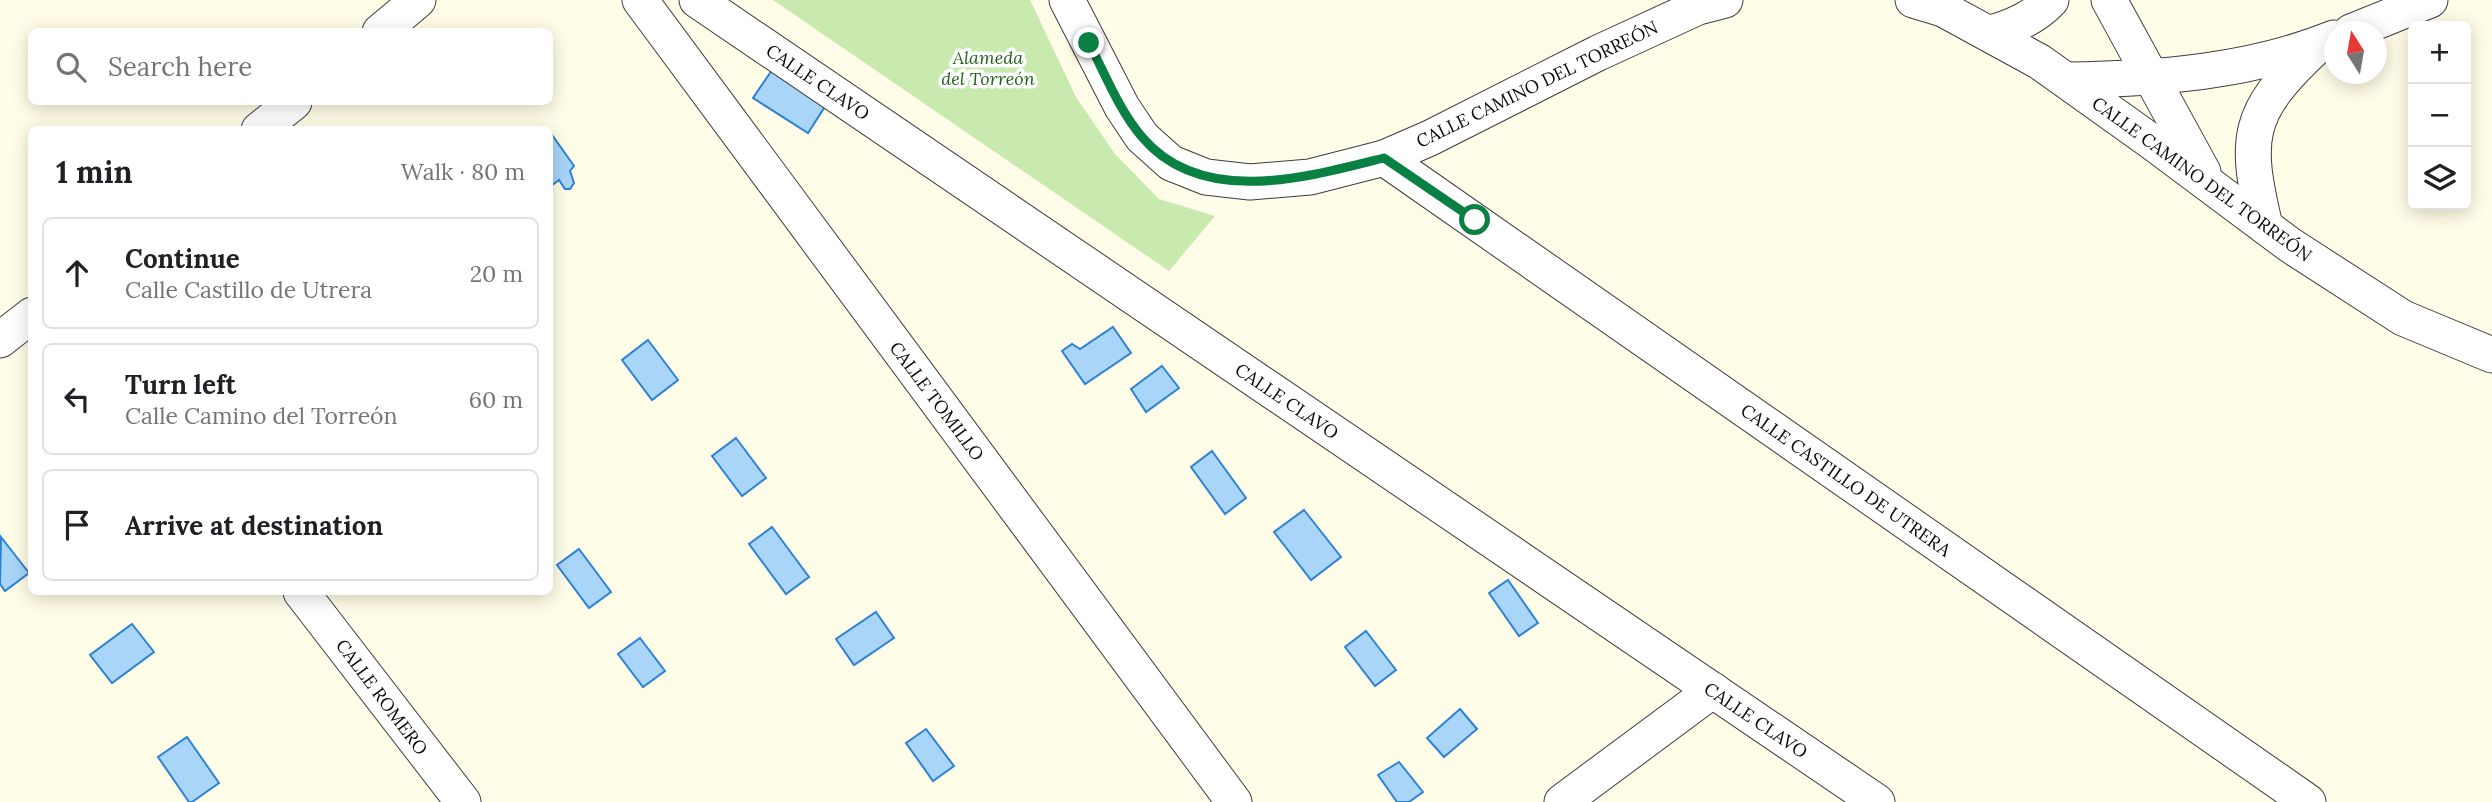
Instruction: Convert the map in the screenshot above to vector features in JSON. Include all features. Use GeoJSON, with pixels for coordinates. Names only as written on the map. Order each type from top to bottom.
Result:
{"type":"FeatureCollection","features":[{"type":"Feature","properties":{"kind":"street"},"geometry":{"type":"LineString","coordinates":[[385,28],[418,0]]}},
{"type":"Feature","properties":{"kind":"street","name":"CALLE TOMILLO"},"geometry":{"type":"LineString","coordinates":[[639,0],[1234,802]]}},
{"type":"Feature","properties":{"kind":"street","name":"CALLE CLAVO"},"geometry":{"type":"LineString","coordinates":[[697,0],[1877,802]]}},
{"type":"Feature","properties":{"kind":"street","name":"CALLE CAMINO DEL TORREÓN"},"geometry":{"type":"LineString","coordinates":[[1067,0],[1122,107],[1142,137],[1171,163],[1206,177],[1250,182],[1310,177],[1384,158],[1430,138],[1704,2]]}},
{"type":"Feature","properties":{"kind":"street","name":"CALLE CAMINO DEL TORREÓN"},"geometry":{"type":"LineString","coordinates":[[1913,0],[1944,9],[1991,33],[2067,80],[2290,245],[2403,318],[2492,355]]}},
{"type":"Feature","properties":{"kind":"street"},"geometry":{"type":"LineString","coordinates":[[1991,33],[2030,17],[2051,0]]}},
{"type":"Feature","properties":{"kind":"street"},"geometry":{"type":"LineString","coordinates":[[2109,0],[2209,184]]}},
{"type":"Feature","properties":{"kind":"street"},"geometry":{"type":"LineString","coordinates":[[2378,21],[2430,0]]}},
{"type":"Feature","properties":{"kind":"street"},"geometry":{"type":"LineString","coordinates":[[2067,80],[2151,77],[2271,60],[2324,42]]}},
{"type":"Feature","properties":{"kind":"street"},"geometry":{"type":"LineString","coordinates":[[2265,226],[2252,159],[2254,134],[2272,93],[2296,66],[2324,43]]}},
{"type":"Feature","properties":{"kind":"street"},"geometry":{"type":"LineString","coordinates":[[264,126],[289,105]]}},
{"type":"Feature","properties":{"kind":"street","name":"CALLE CASTILLO DE UTRERA"},"geometry":{"type":"LineString","coordinates":[[1384,158],[2308,802]]}},
{"type":"Feature","properties":{"kind":"street"},"geometry":{"type":"LineString","coordinates":[[0,340],[28,318]]}},
{"type":"Feature","properties":{"kind":"street","name":"CALLE ROMERO"},"geometry":{"type":"LineString","coordinates":[[303,595],[463,802]]}},
{"type":"Feature","properties":{"kind":"street"},"geometry":{"type":"LineString","coordinates":[[1562,802],[1713,690]]}},
{"type":"Feature","properties":{"kind":"green space","name":"Alameda del Torreón"},"geometry":{"type":"Polygon","coordinates":[[[773,0],[1030,0],[1076,97],[1115,154],[1159,199],[1215,216],[1169,271],[773,0]]]}},
{"type":"Feature","properties":{"kind":"water"},"geometry":{"type":"Polygon","coordinates":[[[772,70],[826,105],[808,133],[753,98],[772,70]]]}},
{"type":"Feature","properties":{"kind":"water"},"geometry":{"type":"Polygon","coordinates":[[[553,136],[574,166],[570,171],[574,183],[570,189],[565,189],[559,180],[553,184],[553,136]]]}},
{"type":"Feature","properties":{"kind":"water"},"geometry":{"type":"Polygon","coordinates":[[[1113,327],[1131,353],[1085,384],[1062,351],[1072,344],[1080,349],[1113,327]]]}},
{"type":"Feature","properties":{"kind":"water"},"geometry":{"type":"Polygon","coordinates":[[[648,340],[678,380],[652,400],[622,360],[648,340]]]}},
{"type":"Feature","properties":{"kind":"water"},"geometry":{"type":"Polygon","coordinates":[[[1162,366],[1179,388],[1146,412],[1131,389],[1162,366]]]}},
{"type":"Feature","properties":{"kind":"water"},"geometry":{"type":"Polygon","coordinates":[[[736,438],[766,478],[742,496],[712,456],[736,438]]]}},
{"type":"Feature","properties":{"kind":"water"},"geometry":{"type":"Polygon","coordinates":[[[1212,451],[1246,498],[1225,514],[1191,467],[1212,451]]]}},
{"type":"Feature","properties":{"kind":"water"},"geometry":{"type":"Polygon","coordinates":[[[1304,510],[1341,557],[1311,580],[1274,532],[1304,510]]]}},
{"type":"Feature","properties":{"kind":"water"},"geometry":{"type":"Polygon","coordinates":[[[772,527],[809,577],[786,594],[749,544],[772,527]]]}},
{"type":"Feature","properties":{"kind":"water"},"geometry":{"type":"Polygon","coordinates":[[[1,537],[28,574],[5,591],[0,584],[1,537]]]}},
{"type":"Feature","properties":{"kind":"water"},"geometry":{"type":"Polygon","coordinates":[[[579,549],[611,592],[589,608],[557,565],[579,549]]]}},
{"type":"Feature","properties":{"kind":"water"},"geometry":{"type":"Polygon","coordinates":[[[1508,580],[1538,623],[1519,636],[1489,593],[1508,580]]]}},
{"type":"Feature","properties":{"kind":"water"},"geometry":{"type":"Polygon","coordinates":[[[876,612],[894,638],[854,665],[836,639],[876,612]]]}},
{"type":"Feature","properties":{"kind":"water"},"geometry":{"type":"Polygon","coordinates":[[[132,624],[154,652],[112,683],[90,655],[132,624]]]}},
{"type":"Feature","properties":{"kind":"water"},"geometry":{"type":"Polygon","coordinates":[[[1366,631],[1396,670],[1375,686],[1345,647],[1366,631]]]}},
{"type":"Feature","properties":{"kind":"water"},"geometry":{"type":"Polygon","coordinates":[[[640,638],[665,671],[643,687],[618,654],[640,638]]]}},
{"type":"Feature","properties":{"kind":"water"},"geometry":{"type":"Polygon","coordinates":[[[1460,709],[1477,729],[1444,757],[1427,738],[1460,709]]]}},
{"type":"Feature","properties":{"kind":"water"},"geometry":{"type":"Polygon","coordinates":[[[926,729],[954,766],[933,781],[906,743],[926,729]]]}},
{"type":"Feature","properties":{"kind":"water"},"geometry":{"type":"Polygon","coordinates":[[[187,737],[219,783],[192,802],[189,802],[158,757],[187,737]]]}},
{"type":"Feature","properties":{"kind":"water"},"geometry":{"type":"Polygon","coordinates":[[[1399,762],[1423,792],[1409,802],[1397,802],[1378,775],[1399,762]]]}},
{"type":"Feature","properties":{"kind":"route"},"geometry":{"type":"LineString","coordinates":[[1089,43],[1122,107],[1142,137],[1171,163],[1206,177],[1250,182],[1310,177],[1384,158],[1475,220]]}}]}
